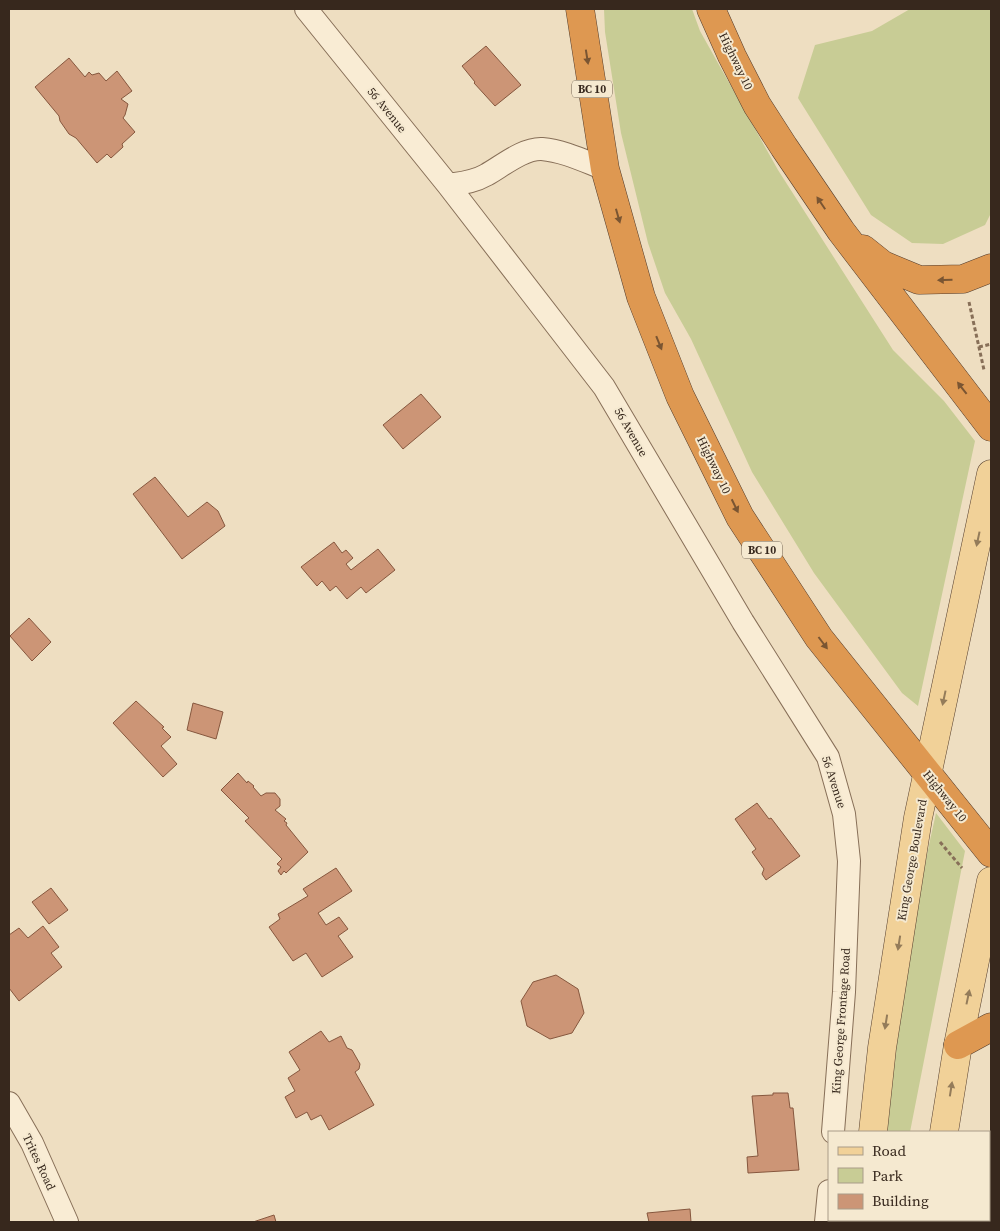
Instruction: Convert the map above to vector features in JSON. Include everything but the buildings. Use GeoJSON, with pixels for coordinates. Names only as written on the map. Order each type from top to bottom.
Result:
{"type":"FeatureCollection","features":[{"type":"Feature","properties":{"kind":"highway","name":"Highway 10"},"geometry":{"type":"LineString","coordinates":[[580,9],[604,169],[645,306],[680,396],[740,517],[819,638],[991,853]]}},
{"type":"Feature","properties":{"kind":"highway","name":"Highway 10"},"geometry":{"type":"LineString","coordinates":[[711,9],[757,105],[841,231],[991,427]]}},
{"type":"Feature","properties":{"kind":"highway"},"geometry":{"type":"LineString","coordinates":[[841,231],[883,265],[919,280],[963,279],[991,268]]}},
{"type":"Feature","properties":{"kind":"highway"},"geometry":{"type":"LineString","coordinates":[[958,1045],[991,1027]]}},
{"type":"Feature","properties":{"kind":"main road","name":"King George Boulevard"},"geometry":{"type":"LineString","coordinates":[[873,1131],[882,1048],[918,818],[991,474]]}},
{"type":"Feature","properties":{"kind":"main road"},"geometry":{"type":"LineString","coordinates":[[944,1131],[958,1045],[991,881]]}},
{"type":"Feature","properties":{"kind":"street","name":"56 Avenue"},"geometry":{"type":"LineString","coordinates":[[306,9],[448,185],[604,387],[743,622],[828,757],[844,814],[848,861],[848,910]]}},
{"type":"Feature","properties":{"kind":"street"},"geometry":{"type":"LineString","coordinates":[[448,185],[472,181],[485,176],[510,159],[539,149],[559,152],[604,169]]}},
{"type":"Feature","properties":{"kind":"street","name":"King George Frontage Road"},"geometry":{"type":"LineString","coordinates":[[833,1131],[844,992],[848,910]]}},
{"type":"Feature","properties":{"kind":"street","name":"Trites Road"},"geometry":{"type":"LineString","coordinates":[[9,1103],[32,1143],[67,1222]]}},
{"type":"Feature","properties":{"kind":"street"},"geometry":{"type":"LineString","coordinates":[[826,1222],[828,1201]]}},
{"type":"Feature","properties":{"kind":"path"},"geometry":{"type":"LineString","coordinates":[[967,294],[984,370]]}},
{"type":"Feature","properties":{"kind":"path"},"geometry":{"type":"LineString","coordinates":[[979,347],[991,344]]}},
{"type":"Feature","properties":{"kind":"path"},"geometry":{"type":"LineString","coordinates":[[935,837],[962,868]]}},
{"type":"Feature","properties":{"kind":"green space"},"geometry":{"type":"Polygon","coordinates":[[[604,9],[692,9],[700,31],[778,170],[893,350],[944,401],[975,441],[918,706],[902,693],[814,573],[752,472],[691,339],[665,293],[648,243],[621,133],[605,32],[604,9]]]}},
{"type":"Feature","properties":{"kind":"green space"},"geometry":{"type":"Polygon","coordinates":[[[910,9],[991,9],[991,213],[985,225],[943,244],[912,243],[871,215],[798,98],[815,45],[872,31],[910,9]]]}},
{"type":"Feature","properties":{"kind":"green space"},"geometry":{"type":"Polygon","coordinates":[[[936,813],[965,851],[910,1131],[886,1131],[906,972],[927,852],[936,813]]]}}]}
